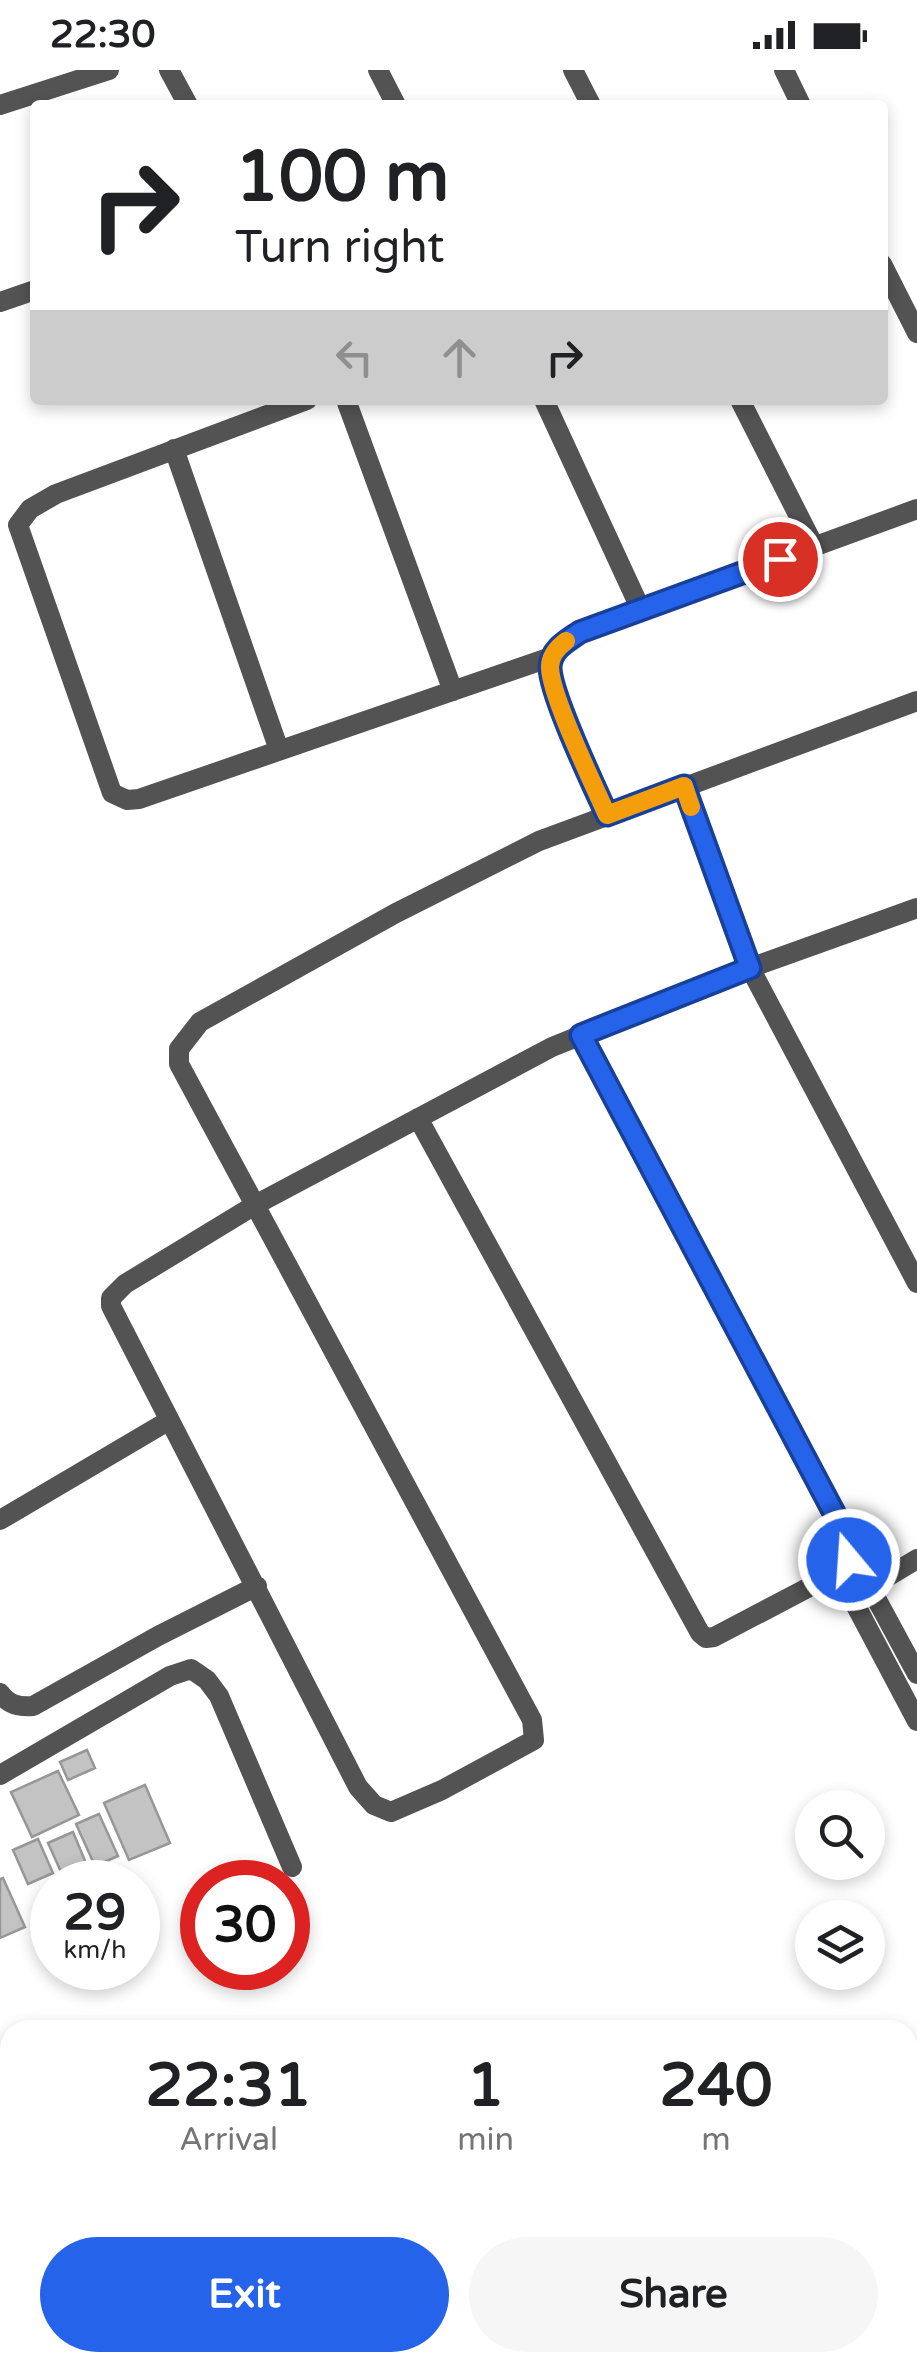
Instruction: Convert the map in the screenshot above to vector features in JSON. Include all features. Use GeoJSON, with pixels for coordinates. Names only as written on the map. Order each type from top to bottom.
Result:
{"type":"FeatureCollection","features":[{"type":"Feature","properties":{"kind":"street"},"geometry":{"type":"LineString","coordinates":[[0,105],[110,70]]}},
{"type":"Feature","properties":{"kind":"street"},"geometry":{"type":"LineString","coordinates":[[169,70],[185,100]]}},
{"type":"Feature","properties":{"kind":"street"},"geometry":{"type":"LineString","coordinates":[[378,70],[393,100]]}},
{"type":"Feature","properties":{"kind":"street"},"geometry":{"type":"LineString","coordinates":[[573,70],[588,100]]}},
{"type":"Feature","properties":{"kind":"street"},"geometry":{"type":"LineString","coordinates":[[784,70],[799,100]]}},
{"type":"Feature","properties":{"kind":"street"},"geometry":{"type":"LineString","coordinates":[[888,276],[917,333]]}},
{"type":"Feature","properties":{"kind":"street"},"geometry":{"type":"LineString","coordinates":[[0,302],[30,292]]}},
{"type":"Feature","properties":{"kind":"street"},"geometry":{"type":"LineString","coordinates":[[293,405],[41,500],[18,525],[112,794],[126,800],[139,799],[554,656]]}},
{"type":"Feature","properties":{"kind":"street"},"geometry":{"type":"LineString","coordinates":[[348,405],[453,691]]}},
{"type":"Feature","properties":{"kind":"street"},"geometry":{"type":"LineString","coordinates":[[546,405],[641,610]]}},
{"type":"Feature","properties":{"kind":"street"},"geometry":{"type":"LineString","coordinates":[[743,405],[814,546]]}},
{"type":"Feature","properties":{"kind":"street"},"geometry":{"type":"LineString","coordinates":[[174,449],[279,750]]}},
{"type":"Feature","properties":{"kind":"street"},"geometry":{"type":"LineString","coordinates":[[607,815],[557,691],[550,667],[556,649],[580,632],[917,508]]}},
{"type":"Feature","properties":{"kind":"street"},"geometry":{"type":"LineString","coordinates":[[917,700],[538,842],[396,913],[200,1022],[179,1049],[179,1064],[255,1205],[524,1702],[532,1720],[534,1740],[510,1756],[409,1806],[392,1812],[382,1810],[358,1787],[168,1421],[110,1306],[110,1298],[147,1270],[255,1205],[581,1035],[917,908]]}},
{"type":"Feature","properties":{"kind":"street"},"geometry":{"type":"LineString","coordinates":[[684,786],[750,968],[917,1283]]}},
{"type":"Feature","properties":{"kind":"street"},"geometry":{"type":"LineString","coordinates":[[581,1035],[850,1543],[861,1593],[917,1721]]}},
{"type":"Feature","properties":{"kind":"street"},"geometry":{"type":"LineString","coordinates":[[418,1118],[700,1633],[706,1638],[714,1637],[838,1572],[851,1552]]}},
{"type":"Feature","properties":{"kind":"street"},"geometry":{"type":"LineString","coordinates":[[0,1520],[168,1421]]}},
{"type":"Feature","properties":{"kind":"street"},"geometry":{"type":"LineString","coordinates":[[861,1593],[917,1559]]}},
{"type":"Feature","properties":{"kind":"street"},"geometry":{"type":"LineString","coordinates":[[838,1572],[861,1593],[917,1674]]}},
{"type":"Feature","properties":{"kind":"street"},"geometry":{"type":"LineString","coordinates":[[0,1693],[15,1706],[33,1706],[257,1586]]}},
{"type":"Feature","properties":{"kind":"street"},"geometry":{"type":"LineString","coordinates":[[0,1775],[170,1676],[191,1669],[220,1696],[289,1860]]}},
{"type":"Feature","properties":{"kind":"building"},"geometry":{"type":"Polygon","coordinates":[[[87,1750],[95,1768],[68,1780],[60,1762],[87,1750]]]}},
{"type":"Feature","properties":{"kind":"building"},"geometry":{"type":"Polygon","coordinates":[[[58,1771],[79,1815],[32,1837],[11,1792],[58,1771]]]}},
{"type":"Feature","properties":{"kind":"building"},"geometry":{"type":"Polygon","coordinates":[[[145,1785],[170,1843],[129,1860],[104,1803],[145,1785]]]}},
{"type":"Feature","properties":{"kind":"building"},"geometry":{"type":"Polygon","coordinates":[[[99,1814],[118,1856],[92,1860],[76,1824],[99,1814]]]}},
{"type":"Feature","properties":{"kind":"building"},"geometry":{"type":"Polygon","coordinates":[[[73,1832],[85,1860],[56,1860],[48,1843],[73,1832]]]}},
{"type":"Feature","properties":{"kind":"building"},"geometry":{"type":"Polygon","coordinates":[[[38,1839],[47,1860],[30,1860],[30,1883],[28,1884],[13,1850],[38,1839]]]}},
{"type":"Feature","properties":{"kind":"building"},"geometry":{"type":"Polygon","coordinates":[[[3,1878],[25,1927],[0,1938],[0,1879],[3,1878]]]}},
{"type":"Feature","properties":{"kind":"slow traffic"},"geometry":{"type":"LineString","coordinates":[[566,641],[556,649],[550,667],[607,815],[684,786],[691,807]]}},
{"type":"Feature","properties":{"kind":"route"},"geometry":{"type":"LineString","coordinates":[[780,559],[580,632],[556,649],[550,667],[607,815],[684,786],[750,968],[581,1035],[850,1543],[849,1560]]}}]}
